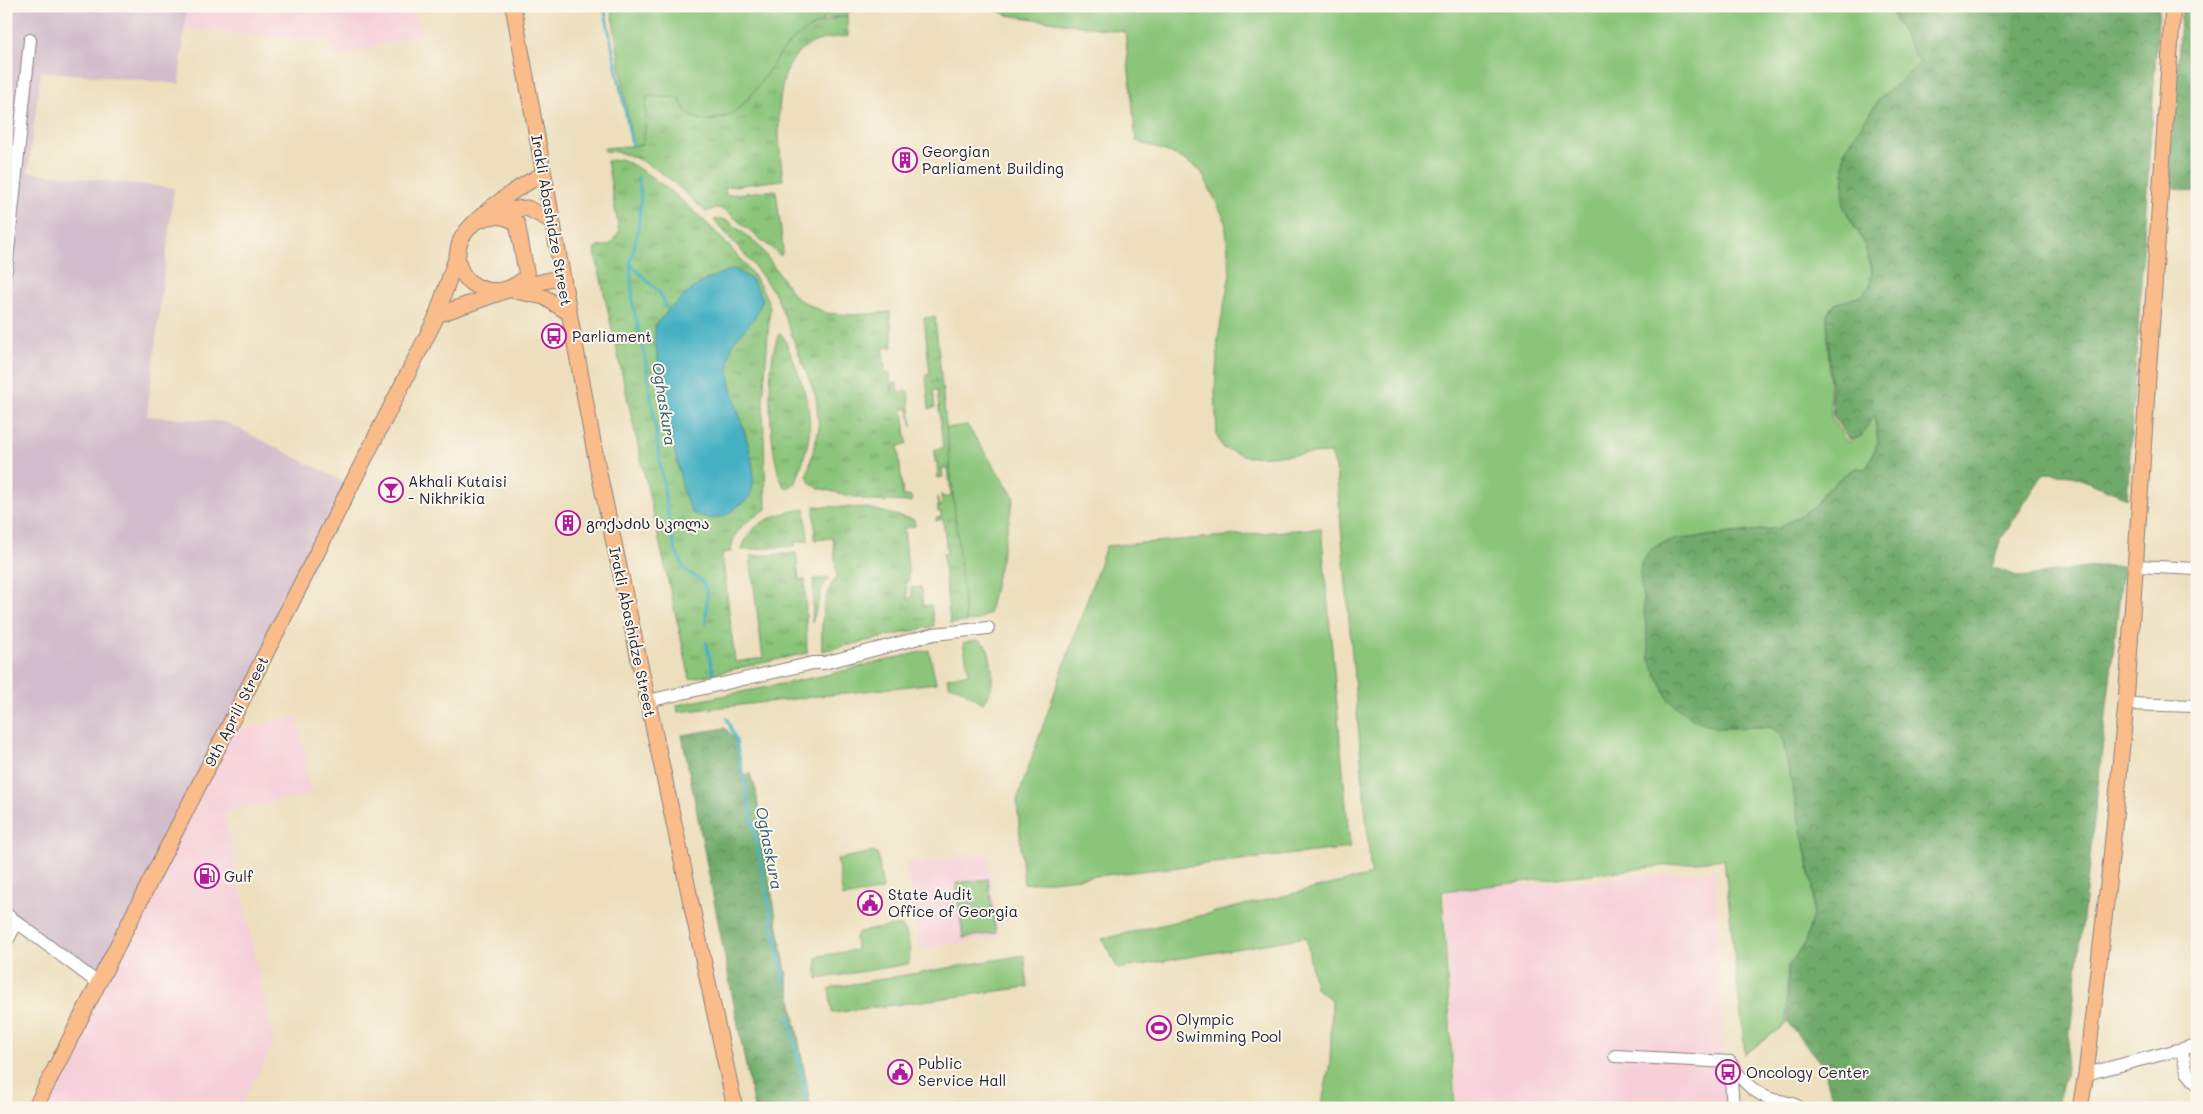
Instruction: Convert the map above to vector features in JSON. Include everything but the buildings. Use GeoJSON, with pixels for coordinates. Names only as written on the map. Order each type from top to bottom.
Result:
{"type":"FeatureCollection","features":[{"type":"Feature","properties":{"kind":"main road","name":"Irakli Abashidze Street"},"geometry":{"type":"LineString","coordinates":[[513,6],[542,175],[598,464],[735,1108]]}},
{"type":"Feature","properties":{"kind":"main road"},"geometry":{"type":"LineString","coordinates":[[2080,1108],[2086,1074],[2111,858],[2126,704],[2137,566],[2173,6]]}},
{"type":"Feature","properties":{"kind":"main road"},"geometry":{"type":"LineString","coordinates":[[542,175],[522,184],[474,222],[464,233],[458,253],[460,267],[468,280],[480,288],[494,292],[562,278]]}},
{"type":"Feature","properties":{"kind":"main road"},"geometry":{"type":"LineString","coordinates":[[489,212],[527,208],[552,221]]}},
{"type":"Feature","properties":{"kind":"main road"},"geometry":{"type":"LineString","coordinates":[[437,315],[508,290],[519,284],[527,276],[516,223],[508,218],[497,216],[485,217],[474,222]]}},
{"type":"Feature","properties":{"kind":"main road","name":"9th Aprili Street"},"geometry":{"type":"LineString","coordinates":[[35,1108],[437,315],[458,253]]}},
{"type":"Feature","properties":{"kind":"main road"},"geometry":{"type":"LineString","coordinates":[[508,290],[544,298],[569,313]]}},
{"type":"Feature","properties":{"kind":"street"},"geometry":{"type":"LineString","coordinates":[[6,270],[30,40]]}},
{"type":"Feature","properties":{"kind":"street"},"geometry":{"type":"LineString","coordinates":[[2137,566],[2197,569]]}},
{"type":"Feature","properties":{"kind":"street"},"geometry":{"type":"LineString","coordinates":[[648,701],[812,663],[824,663],[951,630],[988,628]]}},
{"type":"Feature","properties":{"kind":"street"},"geometry":{"type":"LineString","coordinates":[[2126,704],[2197,706]]}},
{"type":"Feature","properties":{"kind":"street"},"geometry":{"type":"LineString","coordinates":[[6,914],[98,983]]}},
{"type":"Feature","properties":{"kind":"street"},"geometry":{"type":"LineString","coordinates":[[6,943],[17,922]]}},
{"type":"Feature","properties":{"kind":"street"},"geometry":{"type":"LineString","coordinates":[[2086,1074],[2197,1046]]}},
{"type":"Feature","properties":{"kind":"street"},"geometry":{"type":"LineString","coordinates":[[2182,1051],[2187,1072],[2197,1084]]}},
{"type":"Feature","properties":{"kind":"street"},"geometry":{"type":"LineString","coordinates":[[1615,1056],[1730,1062]]}},
{"type":"Feature","properties":{"kind":"street"},"geometry":{"type":"LineString","coordinates":[[1730,1062],[1733,1108]]}},
{"type":"Feature","properties":{"kind":"street"},"geometry":{"type":"LineString","coordinates":[[1730,1062],[1738,1076],[1755,1091],[1772,1100],[1794,1104],[1800,1108]]}},
{"type":"Feature","properties":{"kind":"shaded area"},"geometry":{"type":"Polygon","coordinates":[[[6,6],[187,6],[179,84],[41,71],[28,172],[174,188],[147,416],[226,422],[354,487],[98,983],[6,915],[6,6]]]}},
{"type":"Feature","properties":{"kind":"shaded area"},"geometry":{"type":"Polygon","coordinates":[[[187,6],[415,6],[422,34],[335,57],[331,41],[184,30],[187,6]]]}},
{"type":"Feature","properties":{"kind":"shaded area"},"geometry":{"type":"Polygon","coordinates":[[[298,717],[311,794],[224,812],[274,1044],[240,1108],[35,1108],[226,732],[298,717]]]}},
{"type":"Feature","properties":{"kind":"shaded area"},"geometry":{"type":"Polygon","coordinates":[[[988,853],[999,937],[919,949],[906,863],[988,853]]]}},
{"type":"Feature","properties":{"kind":"shaded area"},"geometry":{"type":"Polygon","coordinates":[[[1714,871],[1727,1108],[1457,1108],[1445,890],[1714,871]]]}},
{"type":"Feature","properties":{"kind":"green space"},"geometry":{"type":"Polygon","coordinates":[[[611,6],[854,6],[854,11],[847,12],[847,16],[825,18],[733,114],[705,121],[647,96],[645,131],[642,145],[632,146],[611,6]]]}},
{"type":"Feature","properties":{"kind":"green space"},"geometry":{"type":"Polygon","coordinates":[[[987,6],[1888,6],[1920,64],[1879,99],[1844,152],[1845,210],[1864,243],[1873,273],[1870,285],[1862,296],[1835,304],[1827,316],[1831,417],[1847,442],[1860,437],[1875,414],[1878,443],[1866,469],[1856,468],[1844,475],[1823,493],[1816,506],[1779,528],[1672,540],[1659,544],[1641,563],[1640,575],[1717,728],[1771,727],[1782,736],[1813,888],[1813,915],[1805,943],[1788,966],[1786,1024],[1745,1054],[1724,859],[1442,891],[1455,1108],[1321,1108],[1330,1063],[1332,1000],[1315,988],[1306,937],[1118,969],[1102,939],[1371,875],[1336,468],[1331,453],[1248,457],[1223,448],[1217,436],[1215,390],[1218,338],[1230,274],[1225,220],[1201,171],[1176,155],[1136,141],[1125,32],[1007,15],[987,6]]]}},
{"type":"Feature","properties":{"kind":"green space"},"geometry":{"type":"Polygon","coordinates":[[[1888,6],[2159,6],[2127,498],[2071,475],[2044,473],[2000,541],[1992,567],[2020,577],[2100,566],[2123,566],[2065,1076],[2056,1108],[1835,1108],[1823,1066],[1788,1023],[1788,966],[1805,943],[1813,915],[1813,888],[1782,736],[1771,727],[1717,728],[1690,718],[1668,699],[1650,661],[1640,575],[1645,556],[1653,548],[1672,540],[1779,528],[1816,506],[1823,493],[1844,475],[1856,468],[1866,469],[1878,443],[1875,415],[1860,437],[1848,439],[1833,416],[1827,315],[1835,304],[1861,296],[1870,285],[1872,270],[1864,243],[1843,206],[1844,152],[1879,99],[1920,64],[1888,6]]]}},
{"type":"Feature","properties":{"kind":"green space"},"geometry":{"type":"Polygon","coordinates":[[[2182,6],[2197,6],[2197,193],[2169,186],[2182,6]]]}},
{"type":"Feature","properties":{"kind":"green space"},"geometry":{"type":"Polygon","coordinates":[[[847,16],[848,36],[812,43],[795,57],[787,71],[779,107],[783,180],[725,187],[726,195],[776,190],[783,248],[781,256],[725,210],[716,208],[706,212],[660,172],[647,164],[634,157],[605,151],[604,148],[642,145],[645,131],[647,96],[679,98],[687,114],[703,120],[720,119],[733,113],[755,91],[782,51],[792,41],[818,24],[847,16]]]}},
{"type":"Feature","properties":{"kind":"green space"},"geometry":{"type":"Polygon","coordinates":[[[620,159],[638,168],[659,183],[706,223],[747,268],[762,289],[770,307],[763,401],[766,509],[742,526],[732,544],[731,552],[722,553],[735,662],[763,658],[750,556],[796,553],[799,580],[805,580],[807,653],[690,679],[594,248],[610,245],[619,232],[607,161],[620,159]]]}},
{"type":"Feature","properties":{"kind":"green space"},"geometry":{"type":"Polygon","coordinates":[[[722,219],[730,222],[760,247],[796,298],[826,313],[853,315],[890,312],[893,347],[883,348],[885,374],[890,374],[892,392],[893,383],[897,383],[898,392],[908,391],[912,427],[909,409],[903,409],[907,444],[898,446],[903,496],[911,496],[912,502],[872,501],[818,488],[810,483],[807,475],[819,428],[816,397],[776,295],[752,263],[714,220],[722,219]]]}},
{"type":"Feature","properties":{"kind":"green space"},"geometry":{"type":"Polygon","coordinates":[[[935,317],[966,622],[950,624],[943,554],[947,553],[943,519],[936,521],[936,518],[941,517],[941,512],[938,512],[937,497],[939,506],[942,506],[941,494],[943,497],[951,496],[948,468],[942,468],[943,477],[938,478],[935,449],[943,448],[937,390],[933,390],[935,408],[929,409],[926,375],[930,374],[924,318],[935,317]]]}},
{"type":"Feature","properties":{"kind":"green space"},"geometry":{"type":"Polygon","coordinates":[[[780,333],[794,361],[806,397],[810,423],[807,447],[796,483],[786,489],[780,477],[775,459],[770,412],[772,364],[775,345],[780,333]]]}},
{"type":"Feature","properties":{"kind":"green space"},"geometry":{"type":"Polygon","coordinates":[[[967,425],[1014,497],[989,614],[975,621],[966,622],[946,428],[967,425]]]}},
{"type":"Feature","properties":{"kind":"green space"},"geometry":{"type":"Polygon","coordinates":[[[814,506],[868,508],[914,520],[915,526],[904,528],[909,580],[906,581],[908,599],[912,597],[911,588],[921,587],[923,606],[931,605],[934,626],[822,651],[822,622],[825,602],[837,577],[833,538],[815,540],[814,506]]]}},
{"type":"Feature","properties":{"kind":"green space"},"geometry":{"type":"Polygon","coordinates":[[[805,509],[808,541],[795,542],[795,546],[742,550],[745,540],[758,525],[775,516],[805,509]]]}},
{"type":"Feature","properties":{"kind":"green space"},"geometry":{"type":"Polygon","coordinates":[[[1321,528],[1350,848],[1024,884],[1017,800],[1106,546],[1321,528]]]}},
{"type":"Feature","properties":{"kind":"green space"},"geometry":{"type":"Polygon","coordinates":[[[829,578],[823,586],[812,623],[814,579],[829,578]]]}},
{"type":"Feature","properties":{"kind":"green space"},"geometry":{"type":"Polygon","coordinates":[[[978,640],[987,646],[992,668],[992,684],[983,703],[959,688],[949,685],[947,678],[969,673],[963,643],[978,640]]]}},
{"type":"Feature","properties":{"kind":"green space"},"geometry":{"type":"Polygon","coordinates":[[[929,650],[936,683],[678,712],[677,705],[826,675],[929,650]]]}},
{"type":"Feature","properties":{"kind":"green space"},"geometry":{"type":"Polygon","coordinates":[[[725,728],[736,740],[744,775],[750,774],[756,790],[764,851],[811,1108],[754,1108],[682,735],[725,728]]]}},
{"type":"Feature","properties":{"kind":"green space"},"geometry":{"type":"Polygon","coordinates":[[[874,852],[878,855],[883,890],[843,897],[837,859],[874,852]]]}},
{"type":"Feature","properties":{"kind":"green space"},"geometry":{"type":"Polygon","coordinates":[[[988,879],[996,933],[963,938],[956,883],[988,879]]]}},
{"type":"Feature","properties":{"kind":"green space"},"geometry":{"type":"Polygon","coordinates":[[[900,925],[906,932],[909,943],[910,955],[908,964],[817,979],[817,958],[820,956],[856,950],[855,937],[859,932],[900,925]]]}},
{"type":"Feature","properties":{"kind":"green space"},"geometry":{"type":"Polygon","coordinates":[[[1024,955],[1028,987],[832,1013],[829,988],[1024,955]]]}},
{"type":"Feature","properties":{"kind":"water"},"geometry":{"type":"Polygon","coordinates":[[[734,269],[751,279],[763,299],[753,320],[734,342],[729,362],[733,394],[750,451],[753,484],[749,497],[742,503],[724,516],[709,518],[692,513],[683,491],[664,397],[655,341],[655,325],[690,291],[711,278],[734,269]]]}},
{"type":"Feature","properties":{"kind":"waterway","name":"Oghaskura"},"geometry":{"type":"LineString","coordinates":[[604,6],[632,146]]}},
{"type":"Feature","properties":{"kind":"waterway","name":"Oghaskura"},"geometry":{"type":"LineString","coordinates":[[638,177],[641,195],[638,231],[630,264],[633,305],[646,363],[667,510],[675,549],[685,570],[702,581],[707,590],[706,624]]}},
{"type":"Feature","properties":{"kind":"waterway"},"geometry":{"type":"LineString","coordinates":[[630,264],[659,292],[668,310]]}},
{"type":"Feature","properties":{"kind":"waterway","name":"Oghaskura"},"geometry":{"type":"LineString","coordinates":[[706,642],[714,676]]}},
{"type":"Feature","properties":{"kind":"waterway","name":"Oghaskura"},"geometry":{"type":"LineString","coordinates":[[727,719],[736,740],[785,985]]}},
{"type":"Feature","properties":{"kind":"waterway","name":"Oghaskura"},"geometry":{"type":"LineString","coordinates":[[789,1017],[808,1108]]}},
{"type":"Feature","properties":{"kind":"place","name":"Georgian Parliament Building"},"geometry":{"type":"Point","coordinates":[905,160]}},
{"type":"Feature","properties":{"kind":"place","name":"Parliament"},"geometry":{"type":"Point","coordinates":[554,336]}},
{"type":"Feature","properties":{"kind":"place","name":"Akhali Kutaisi - Nikhrikia"},"geometry":{"type":"Point","coordinates":[391,490]}},
{"type":"Feature","properties":{"kind":"place","name":"გოქაძის სკოლა"},"geometry":{"type":"Point","coordinates":[568,523]}},
{"type":"Feature","properties":{"kind":"place","name":"Gulf"},"geometry":{"type":"Point","coordinates":[207,876]}},
{"type":"Feature","properties":{"kind":"place","name":"State Audit Office of Georgia"},"geometry":{"type":"Point","coordinates":[870,903]}},
{"type":"Feature","properties":{"kind":"place","name":"Olympic Swimming Pool"},"geometry":{"type":"Point","coordinates":[1159,1028]}},
{"type":"Feature","properties":{"kind":"place","name":"Public Service Hall"},"geometry":{"type":"Point","coordinates":[900,1072]}},
{"type":"Feature","properties":{"kind":"place","name":"Oncology Center"},"geometry":{"type":"Point","coordinates":[1728,1072]}}]}
